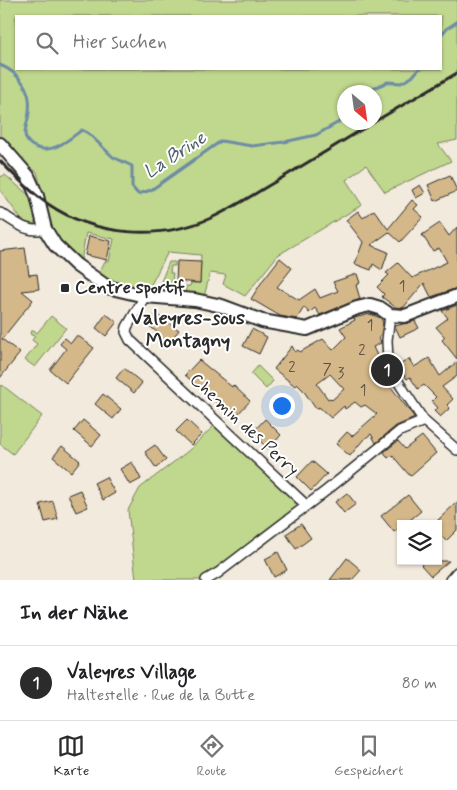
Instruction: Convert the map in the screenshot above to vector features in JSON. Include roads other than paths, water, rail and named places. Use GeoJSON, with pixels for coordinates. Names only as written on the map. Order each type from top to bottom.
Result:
{"type":"FeatureCollection","features":[{"type":"Feature","properties":{"kind":"street"},"geometry":{"type":"LineString","coordinates":[[0,144],[21,167],[34,186],[45,229],[62,254],[107,287],[144,296],[204,302],[222,306],[262,321],[307,329],[357,308],[370,305],[380,308],[390,315],[405,316],[457,296]]}},
{"type":"Feature","properties":{"kind":"street"},"geometry":{"type":"LineString","coordinates":[[0,213],[28,229],[45,229]]}},
{"type":"Feature","properties":{"kind":"street","name":"Chemin des Perry"},"geometry":{"type":"LineString","coordinates":[[144,296],[127,327],[126,332],[130,340],[306,505]]}},
{"type":"Feature","properties":{"kind":"street"},"geometry":{"type":"LineString","coordinates":[[390,315],[386,340],[388,361],[400,386],[424,421],[457,450]]}},
{"type":"Feature","properties":{"kind":"street"},"geometry":{"type":"LineString","coordinates":[[206,580],[218,573],[400,431],[424,421]]}},
{"type":"Feature","properties":{"kind":"street"},"geometry":{"type":"LineString","coordinates":[[450,580],[457,572]]}},
{"type":"Feature","properties":{"kind":"waterway","name":"La Brine"},"geometry":{"type":"LineString","coordinates":[[442,34],[457,22]]}},
{"type":"Feature","properties":{"kind":"waterway","name":"La Brine"},"geometry":{"type":"LineString","coordinates":[[0,65],[13,72],[26,89],[29,114],[25,134],[30,144],[40,149],[53,148],[82,130],[88,133],[113,157],[132,166],[132,187],[138,194],[151,190],[221,141],[252,146],[284,142],[316,135],[337,123]]}},
{"type":"Feature","properties":{"kind":"waterway","name":"La Brine"},"geometry":{"type":"LineString","coordinates":[[380,85],[388,82],[401,83],[412,77],[418,70]]}},
{"type":"Feature","properties":{"kind":"railway"},"geometry":{"type":"LineString","coordinates":[[382,117],[457,73]]}},
{"type":"Feature","properties":{"kind":"railway"},"geometry":{"type":"LineString","coordinates":[[0,161],[41,199],[66,215],[107,229],[149,232],[170,230],[211,218],[361,130]]}},
{"type":"Feature","properties":{"kind":"place","name":"Centre sportif"},"geometry":{"type":"Point","coordinates":[65,288]}},
{"type":"Feature","properties":{"kind":"place","name":"Valeyres Village"},"geometry":{"type":"Point","coordinates":[387,370]}},
{"type":"Feature","properties":{"kind":"district","name":"Valeyres-sous Montagny"},"geometry":{"type":"Point","coordinates":[188,330]}}]}
